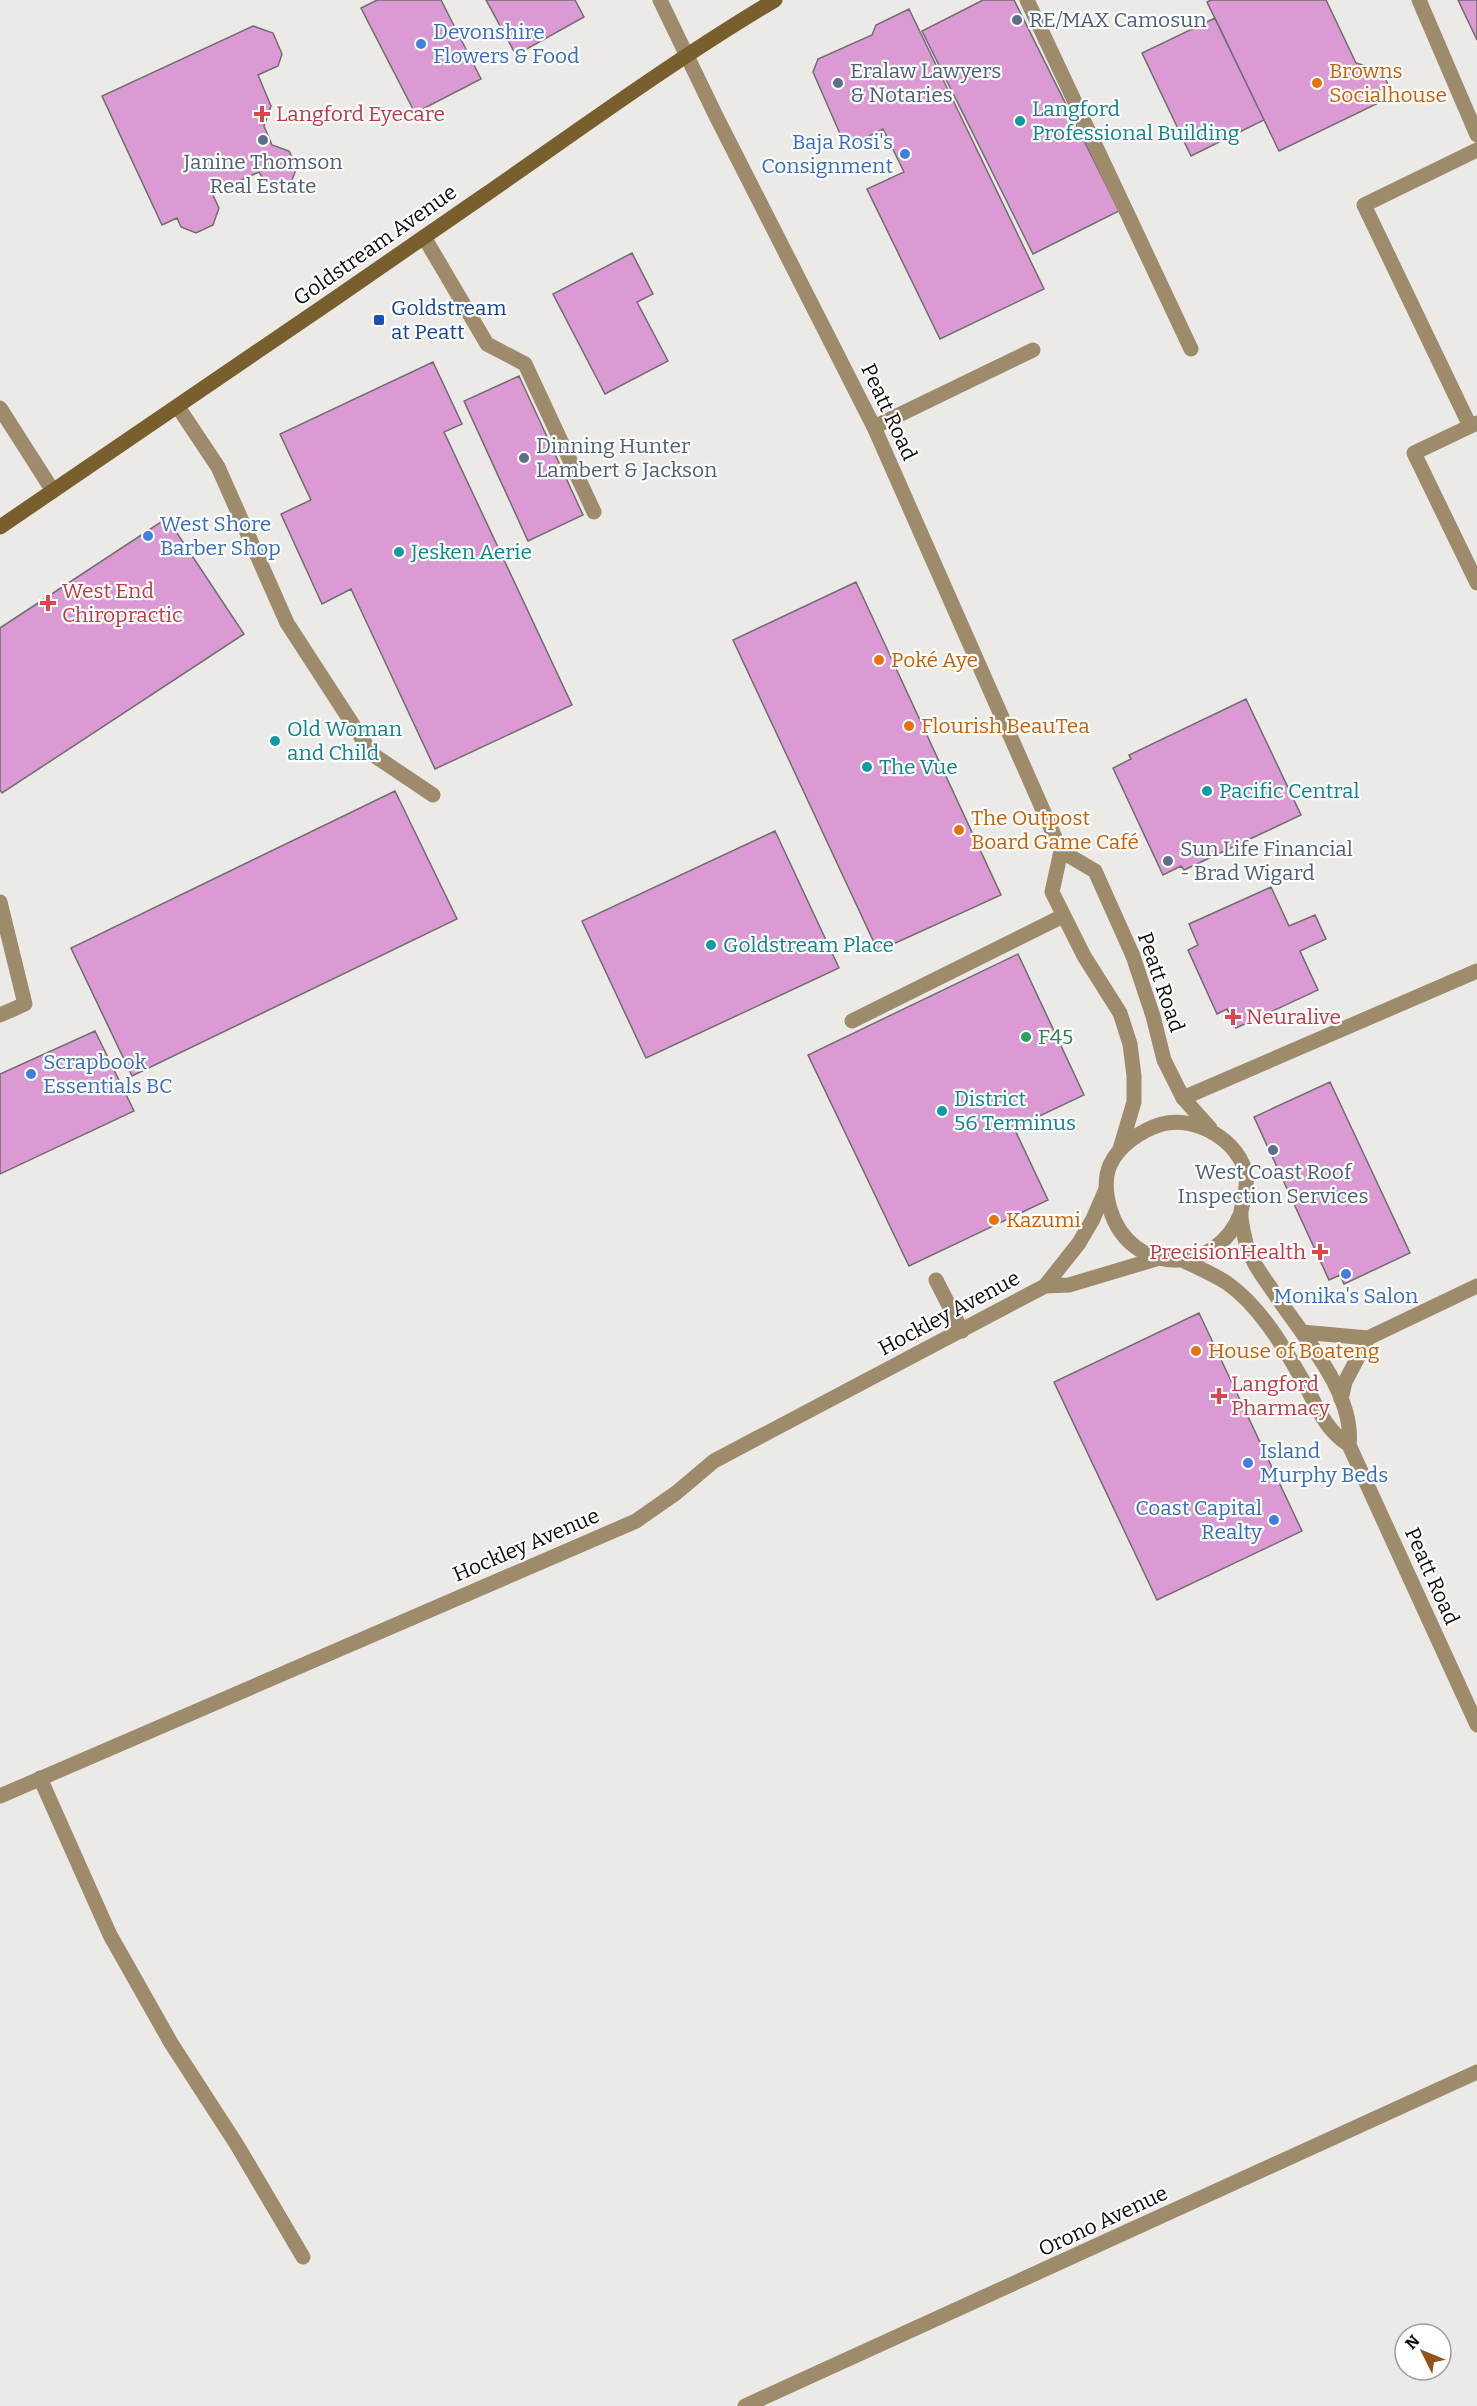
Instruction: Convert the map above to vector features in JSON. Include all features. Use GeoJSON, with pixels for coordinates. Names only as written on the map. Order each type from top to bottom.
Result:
{"type":"FeatureCollection","features":[{"type":"Feature","properties":{"kind":"main road","name":"Goldstream Avenue"},"geometry":{"type":"LineString","coordinates":[[0,527],[775,0]]}},
{"type":"Feature","properties":{"kind":"street","name":"Peatt Road"},"geometry":{"type":"LineString","coordinates":[[660,0],[874,427],[1061,852],[1052,892],[1084,956],[1110,996],[1127,1031],[1134,1076],[1134,1102],[1120,1149],[1111,1164],[1106,1189],[1110,1210],[1120,1233],[1134,1247],[1156,1259],[1182,1260],[1207,1252],[1225,1240],[1237,1223],[1244,1203],[1246,1176],[1234,1150],[1216,1135],[1183,1098],[1164,1060],[1153,1016],[1133,956],[1095,871],[1061,852]]}},
{"type":"Feature","properties":{"kind":"street"},"geometry":{"type":"LineString","coordinates":[[1027,0],[1191,349]]}},
{"type":"Feature","properties":{"kind":"street"},"geometry":{"type":"LineString","coordinates":[[1419,0],[1477,135]]}},
{"type":"Feature","properties":{"kind":"street"},"geometry":{"type":"LineString","coordinates":[[1477,150],[1364,205],[1473,424],[1414,453],[1477,583]]}},
{"type":"Feature","properties":{"kind":"street"},"geometry":{"type":"LineString","coordinates":[[424,237],[487,344],[525,364],[594,512]]}},
{"type":"Feature","properties":{"kind":"street"},"geometry":{"type":"LineString","coordinates":[[874,427],[1033,350]]}},
{"type":"Feature","properties":{"kind":"street"},"geometry":{"type":"LineString","coordinates":[[178,407],[218,467],[287,623],[372,754],[433,795]]}},
{"type":"Feature","properties":{"kind":"street"},"geometry":{"type":"LineString","coordinates":[[0,408],[53,491]]}},
{"type":"Feature","properties":{"kind":"street"},"geometry":{"type":"LineString","coordinates":[[0,902],[25,1004],[0,1015]]}},
{"type":"Feature","properties":{"kind":"street"},"geometry":{"type":"LineString","coordinates":[[852,1021],[1063,916]]}},
{"type":"Feature","properties":{"kind":"street"},"geometry":{"type":"LineString","coordinates":[[1183,1098],[1477,971]]}},
{"type":"Feature","properties":{"kind":"street","name":"Peatt Road"},"geometry":{"type":"LineString","coordinates":[[1120,1149],[1136,1136],[1154,1126],[1169,1122],[1197,1126],[1216,1135]]}},
{"type":"Feature","properties":{"kind":"street","name":"Hockley Avenue"},"geometry":{"type":"LineString","coordinates":[[0,1796],[636,1521],[676,1493],[714,1461],[1045,1286],[1079,1243],[1106,1189]]}},
{"type":"Feature","properties":{"kind":"street","name":"Peatt Road"},"geometry":{"type":"LineString","coordinates":[[1241,1213],[1251,1258],[1324,1365],[1341,1399],[1351,1429],[1349,1444],[1477,1725]]}},
{"type":"Feature","properties":{"kind":"street","name":"Hockley Avenue"},"geometry":{"type":"LineString","coordinates":[[1045,1286],[1069,1285],[1156,1259]]}},
{"type":"Feature","properties":{"kind":"street","name":"Peatt Road"},"geometry":{"type":"LineString","coordinates":[[1182,1260],[1226,1283],[1254,1308],[1299,1374],[1324,1421],[1336,1437],[1349,1444]]}},
{"type":"Feature","properties":{"kind":"street"},"geometry":{"type":"LineString","coordinates":[[936,1280],[962,1331]]}},
{"type":"Feature","properties":{"kind":"street"},"geometry":{"type":"LineString","coordinates":[[1302,1332],[1368,1338],[1477,1286]]}},
{"type":"Feature","properties":{"kind":"street"},"geometry":{"type":"LineString","coordinates":[[1341,1399],[1345,1382],[1368,1338]]}},
{"type":"Feature","properties":{"kind":"street"},"geometry":{"type":"LineString","coordinates":[[40,1778],[110,1935],[171,2043],[237,2145],[303,2257]]}},
{"type":"Feature","properties":{"kind":"street","name":"Orono Avenue"},"geometry":{"type":"LineString","coordinates":[[745,2406],[1477,2072]]}},
{"type":"Feature","properties":{"kind":"building","name":"Devonshire Flowers & Food"},"geometry":{"type":"Polygon","coordinates":[[[377,0],[441,0],[481,79],[415,113],[361,8],[377,0]]]}},
{"type":"Feature","properties":{"kind":"building"},"geometry":{"type":"Polygon","coordinates":[[[486,0],[575,0],[584,17],[516,55],[486,0]]]}},
{"type":"Feature","properties":{"kind":"building","name":"Langford Professional Building"},"geometry":{"type":"Polygon","coordinates":[[[983,0],[1014,0],[1119,211],[1033,254],[922,31],[983,0]]]}},
{"type":"Feature","properties":{"kind":"building","name":"Browns Socialhouse"},"geometry":{"type":"Polygon","coordinates":[[[1211,0],[1326,0],[1356,63],[1382,71],[1393,96],[1279,151],[1207,2],[1211,0]]]}},
{"type":"Feature","properties":{"kind":"building"},"geometry":{"type":"Polygon","coordinates":[[[1458,0],[1477,0],[1477,40],[1458,0]]]}},
{"type":"Feature","properties":{"kind":"building"},"geometry":{"type":"Polygon","coordinates":[[[909,9],[1044,289],[940,339],[867,189],[904,172],[883,129],[857,142],[841,136],[813,72],[818,59],[872,35],[876,25],[909,9]]]}},
{"type":"Feature","properties":{"kind":"building"},"geometry":{"type":"Polygon","coordinates":[[[1215,18],[1264,120],[1191,156],[1142,53],[1215,18]]]}},
{"type":"Feature","properties":{"kind":"building"},"geometry":{"type":"Polygon","coordinates":[[[253,26],[273,33],[282,54],[278,66],[258,75],[271,106],[264,126],[272,145],[289,151],[297,167],[292,180],[278,186],[264,181],[259,172],[212,193],[219,208],[213,225],[196,233],[181,227],[177,218],[162,225],[102,96],[253,26]]]}},
{"type":"Feature","properties":{"kind":"building"},"geometry":{"type":"Polygon","coordinates":[[[632,253],[653,294],[637,302],[668,361],[605,394],[553,294],[632,253]]]}},
{"type":"Feature","properties":{"kind":"building","name":"Jesken Aerie"},"geometry":{"type":"Polygon","coordinates":[[[433,362],[462,424],[444,432],[572,705],[435,769],[351,589],[322,604],[281,514],[311,500],[280,434],[433,362]]]}},
{"type":"Feature","properties":{"kind":"building","name":"Dinning Hunter Lambert & Jackson"},"geometry":{"type":"Polygon","coordinates":[[[519,376],[583,515],[528,541],[464,401],[519,376]]]}},
{"type":"Feature","properties":{"kind":"building"},"geometry":{"type":"Polygon","coordinates":[[[167,518],[244,634],[2,793],[0,790],[0,628],[167,518]]]}},
{"type":"Feature","properties":{"kind":"building","name":"The Vue"},"geometry":{"type":"Polygon","coordinates":[[[856,582],[1001,895],[878,951],[733,640],[856,582]]]}},
{"type":"Feature","properties":{"kind":"building","name":"Pacific Central"},"geometry":{"type":"Polygon","coordinates":[[[1246,699],[1301,815],[1184,870],[1181,866],[1163,875],[1113,768],[1131,759],[1129,755],[1246,699]]]}},
{"type":"Feature","properties":{"kind":"building"},"geometry":{"type":"Polygon","coordinates":[[[395,791],[457,919],[132,1076],[71,948],[395,791]]]}},
{"type":"Feature","properties":{"kind":"building","name":"Goldstream Place"},"geometry":{"type":"Polygon","coordinates":[[[775,831],[839,968],[646,1058],[582,921],[775,831]]]}},
{"type":"Feature","properties":{"kind":"building"},"geometry":{"type":"Polygon","coordinates":[[[1271,887],[1289,926],[1315,915],[1326,939],[1300,951],[1318,990],[1236,1028],[1227,1009],[1217,1014],[1188,950],[1198,945],[1189,924],[1271,887]]]}},
{"type":"Feature","properties":{"kind":"building","name":"District 56 Terminus"},"geometry":{"type":"Polygon","coordinates":[[[1018,954],[1084,1095],[1014,1128],[1048,1200],[909,1266],[808,1055],[1018,954]]]}},
{"type":"Feature","properties":{"kind":"building"},"geometry":{"type":"Polygon","coordinates":[[[95,1031],[134,1111],[0,1174],[0,1074],[95,1031]]]}},
{"type":"Feature","properties":{"kind":"building"},"geometry":{"type":"Polygon","coordinates":[[[1330,1082],[1410,1253],[1344,1284],[1340,1275],[1329,1280],[1254,1117],[1330,1082]]]}},
{"type":"Feature","properties":{"kind":"building"},"geometry":{"type":"Polygon","coordinates":[[[1199,1313],[1302,1531],[1157,1600],[1054,1382],[1199,1313]]]}},
{"type":"Feature","properties":{"kind":"place","name":"RE/MAX Camosun"},"geometry":{"type":"Point","coordinates":[1017,20]}},
{"type":"Feature","properties":{"kind":"place","name":"Devonshire Flowers & Food"},"geometry":{"type":"Point","coordinates":[421,44]}},
{"type":"Feature","properties":{"kind":"place","name":"Eralaw Lawyers & Notaries"},"geometry":{"type":"Point","coordinates":[838,83]}},
{"type":"Feature","properties":{"kind":"place","name":"Browns Socialhouse"},"geometry":{"type":"Point","coordinates":[1317,83]}},
{"type":"Feature","properties":{"kind":"place","name":"Langford Eyecare"},"geometry":{"type":"Point","coordinates":[262,114]}},
{"type":"Feature","properties":{"kind":"place","name":"Langford Professional Building"},"geometry":{"type":"Point","coordinates":[1020,121]}},
{"type":"Feature","properties":{"kind":"place","name":"Janine Thomson Real Estate"},"geometry":{"type":"Point","coordinates":[263,140]}},
{"type":"Feature","properties":{"kind":"place","name":"Baja Rosi's Consignment"},"geometry":{"type":"Point","coordinates":[905,154]}},
{"type":"Feature","properties":{"kind":"place","name":"Goldstream at Peatt"},"geometry":{"type":"Point","coordinates":[379,320]}},
{"type":"Feature","properties":{"kind":"place","name":"Dinning Hunter Lambert & Jackson"},"geometry":{"type":"Point","coordinates":[524,458]}},
{"type":"Feature","properties":{"kind":"place","name":"West Shore Barber Shop"},"geometry":{"type":"Point","coordinates":[148,536]}},
{"type":"Feature","properties":{"kind":"place","name":"Jesken Aerie"},"geometry":{"type":"Point","coordinates":[399,552]}},
{"type":"Feature","properties":{"kind":"place","name":"West End Chiropractic"},"geometry":{"type":"Point","coordinates":[48,603]}},
{"type":"Feature","properties":{"kind":"place","name":"Poké Aye"},"geometry":{"type":"Point","coordinates":[879,660]}},
{"type":"Feature","properties":{"kind":"place","name":"Flourish BeauTea"},"geometry":{"type":"Point","coordinates":[909,726]}},
{"type":"Feature","properties":{"kind":"place","name":"Old Woman and Child"},"geometry":{"type":"Point","coordinates":[275,741]}},
{"type":"Feature","properties":{"kind":"place","name":"The Vue"},"geometry":{"type":"Point","coordinates":[867,767]}},
{"type":"Feature","properties":{"kind":"place","name":"Pacific Central"},"geometry":{"type":"Point","coordinates":[1207,791]}},
{"type":"Feature","properties":{"kind":"place","name":"The Outpost Board Game Café"},"geometry":{"type":"Point","coordinates":[959,830]}},
{"type":"Feature","properties":{"kind":"place","name":"Sun Life Financial - Brad Wigard"},"geometry":{"type":"Point","coordinates":[1168,861]}},
{"type":"Feature","properties":{"kind":"place","name":"Goldstream Place"},"geometry":{"type":"Point","coordinates":[711,945]}},
{"type":"Feature","properties":{"kind":"place","name":"Neuralive"},"geometry":{"type":"Point","coordinates":[1233,1017]}},
{"type":"Feature","properties":{"kind":"place","name":"F45"},"geometry":{"type":"Point","coordinates":[1026,1037]}},
{"type":"Feature","properties":{"kind":"place","name":"Scrapbook Essentials BC"},"geometry":{"type":"Point","coordinates":[31,1074]}},
{"type":"Feature","properties":{"kind":"place","name":"District 56 Terminus"},"geometry":{"type":"Point","coordinates":[942,1111]}},
{"type":"Feature","properties":{"kind":"place","name":"West Coast Roof Inspection Services"},"geometry":{"type":"Point","coordinates":[1273,1150]}},
{"type":"Feature","properties":{"kind":"place","name":"Kazumi"},"geometry":{"type":"Point","coordinates":[994,1220]}},
{"type":"Feature","properties":{"kind":"place","name":"PrecisionHealth"},"geometry":{"type":"Point","coordinates":[1320,1252]}},
{"type":"Feature","properties":{"kind":"place","name":"Monika's Salon"},"geometry":{"type":"Point","coordinates":[1346,1274]}},
{"type":"Feature","properties":{"kind":"place","name":"House of Boateng"},"geometry":{"type":"Point","coordinates":[1196,1351]}},
{"type":"Feature","properties":{"kind":"place","name":"Langford Pharmacy"},"geometry":{"type":"Point","coordinates":[1219,1396]}},
{"type":"Feature","properties":{"kind":"place","name":"Island Murphy Beds"},"geometry":{"type":"Point","coordinates":[1248,1463]}},
{"type":"Feature","properties":{"kind":"place","name":"Coast Capital Realty"},"geometry":{"type":"Point","coordinates":[1274,1520]}}]}
